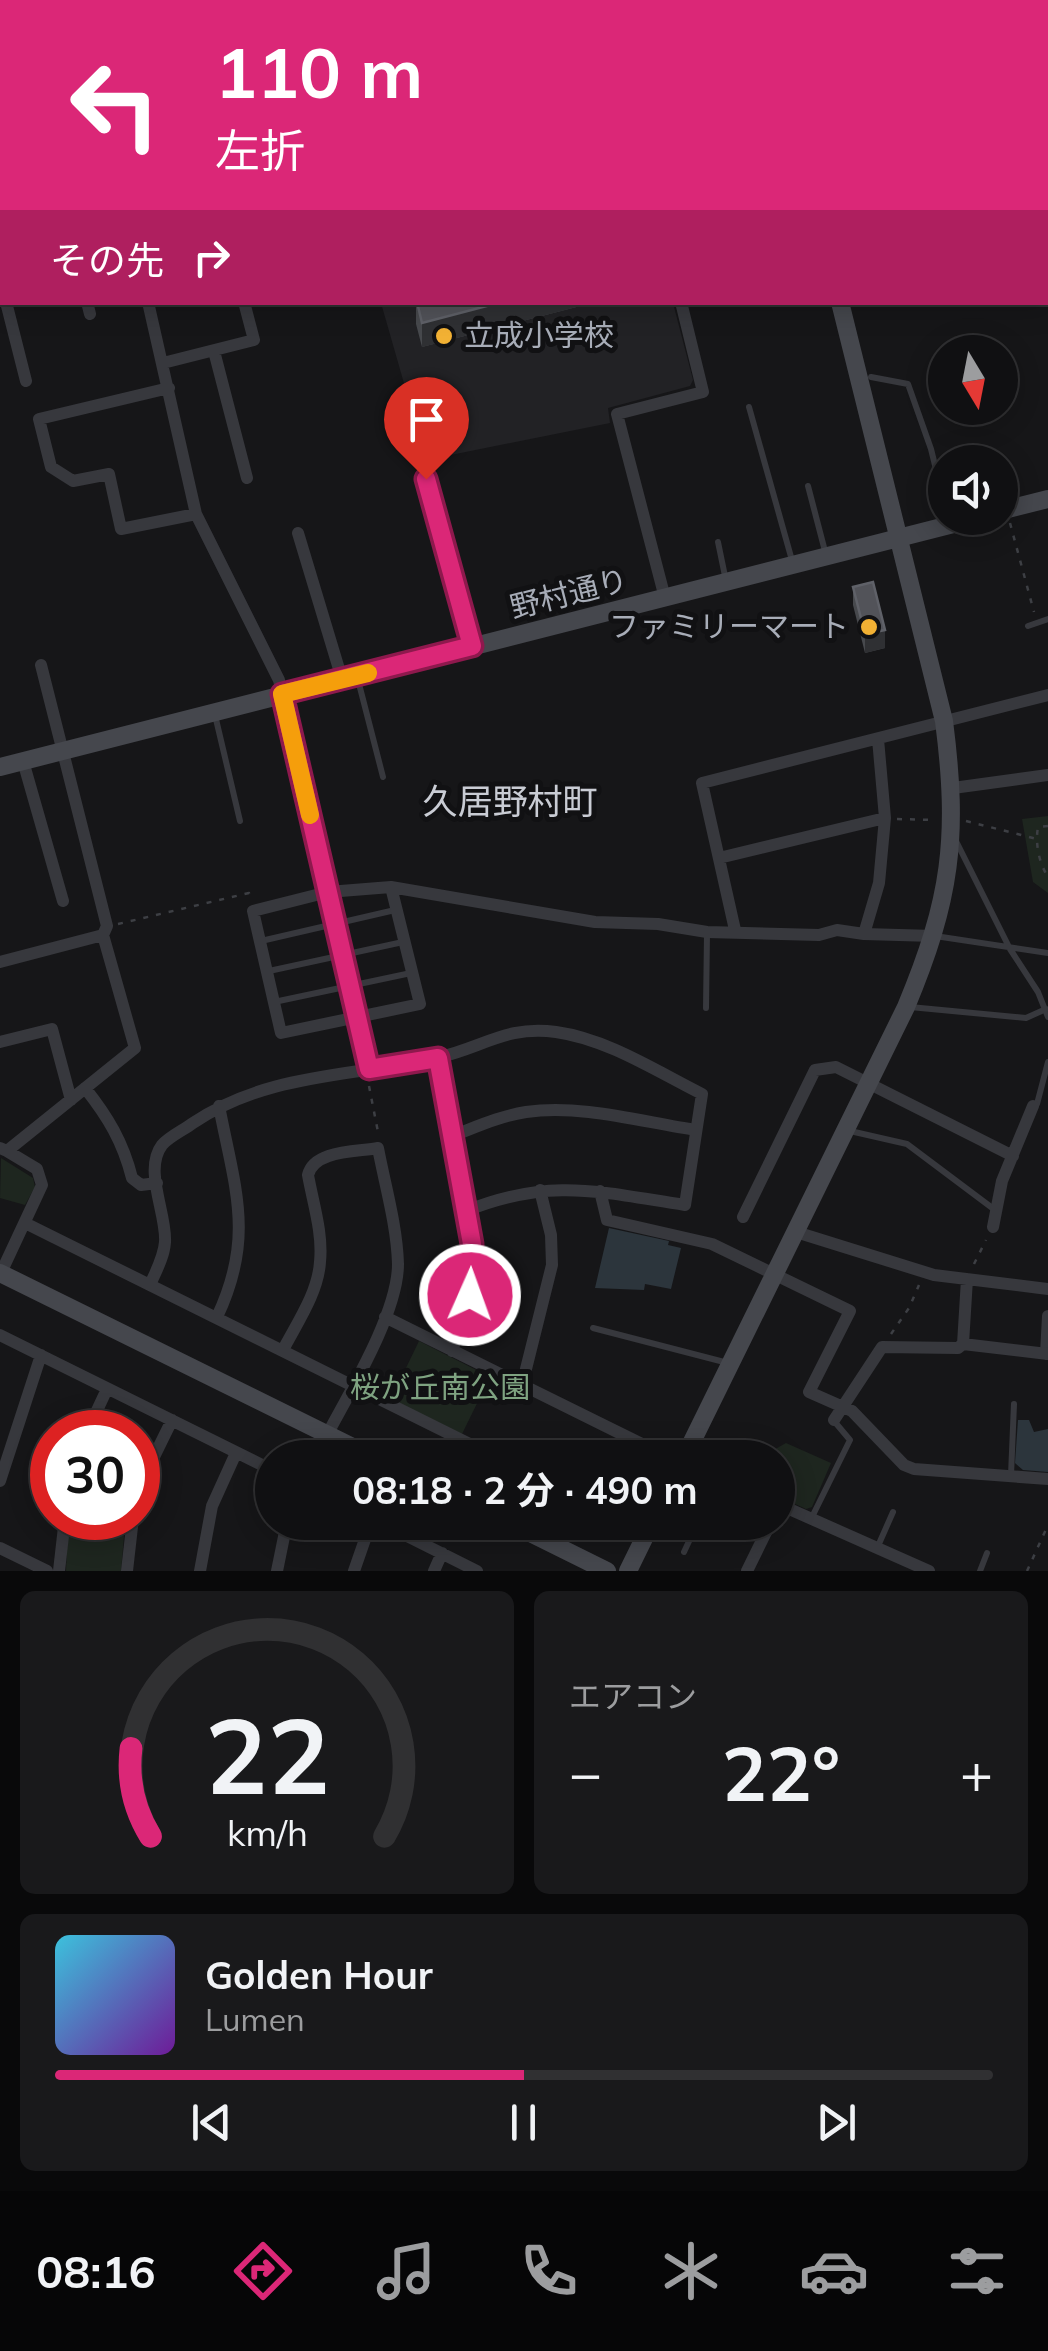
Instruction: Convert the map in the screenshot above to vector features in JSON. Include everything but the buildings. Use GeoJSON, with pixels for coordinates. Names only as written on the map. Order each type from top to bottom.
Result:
{"type":"FeatureCollection","features":[{"type":"Feature","properties":{"kind":"street"},"geometry":{"type":"LineString","coordinates":[[7,305],[26,382]]}},
{"type":"Feature","properties":{"kind":"street"},"geometry":{"type":"LineString","coordinates":[[149,305],[196,514],[279,680],[365,1070]]}},
{"type":"Feature","properties":{"kind":"street"},"geometry":{"type":"LineString","coordinates":[[163,364],[254,340],[245,305]]}},
{"type":"Feature","properties":{"kind":"street"},"geometry":{"type":"LineString","coordinates":[[664,598],[617,414],[703,392],[682,305]]}},
{"type":"Feature","properties":{"kind":"street"},"geometry":{"type":"LineString","coordinates":[[693,1440],[906,1007],[934,936],[950,867],[948,824],[953,788],[944,722],[841,305]]}},
{"type":"Feature","properties":{"kind":"street"},"geometry":{"type":"LineString","coordinates":[[214,351],[247,478]]}},
{"type":"Feature","properties":{"kind":"street"},"geometry":{"type":"LineString","coordinates":[[169,388],[39,419],[51,467],[73,481],[109,474],[121,529],[196,514]]}},
{"type":"Feature","properties":{"kind":"street"},"geometry":{"type":"LineString","coordinates":[[402,392],[472,646]]}},
{"type":"Feature","properties":{"kind":"street"},"geometry":{"type":"LineString","coordinates":[[1018,506],[1048,499]]}},
{"type":"Feature","properties":{"kind":"street","name":"野村通り"},"geometry":{"type":"LineString","coordinates":[[0,766],[898,538],[928,525]]}},
{"type":"Feature","properties":{"kind":"street"},"geometry":{"type":"LineString","coordinates":[[298,533],[350,677]]}},
{"type":"Feature","properties":{"kind":"street"},"geometry":{"type":"LineString","coordinates":[[41,665],[135,1048],[3,1150],[33,1166],[42,1178],[42,1190],[0,1274],[339,1440]]}},
{"type":"Feature","properties":{"kind":"street"},"geometry":{"type":"LineString","coordinates":[[735,930],[702,783],[1048,695]]}},
{"type":"Feature","properties":{"kind":"street"},"geometry":{"type":"LineString","coordinates":[[864,934],[879,883],[885,818],[878,739]]}},
{"type":"Feature","properties":{"kind":"street"},"geometry":{"type":"LineString","coordinates":[[23,760],[63,901]]}},
{"type":"Feature","properties":{"kind":"street"},"geometry":{"type":"LineString","coordinates":[[953,788],[1048,774]]}},
{"type":"Feature","properties":{"kind":"street"},"geometry":{"type":"LineString","coordinates":[[719,858],[885,818]]}},
{"type":"Feature","properties":{"kind":"street"},"geometry":{"type":"LineString","coordinates":[[325,877],[354,889]]}},
{"type":"Feature","properties":{"kind":"street"},"geometry":{"type":"LineString","coordinates":[[390,888],[420,1004],[281,1033],[253,911],[328,892],[390,888],[594,922],[658,924],[707,932],[819,935],[837,930],[934,936]]}},
{"type":"Feature","properties":{"kind":"street"},"geometry":{"type":"LineString","coordinates":[[0,962],[105,930]]}},
{"type":"Feature","properties":{"kind":"street"},"geometry":{"type":"LineString","coordinates":[[0,1042],[52,1028],[71,1100]]}},
{"type":"Feature","properties":{"kind":"street"},"geometry":{"type":"LineString","coordinates":[[150,1285],[165,1240],[156,1166],[162,1145],[218,1106],[259,1089],[438,1058],[505,1033],[536,1030],[596,1042],[702,1094],[685,1205],[600,1191],[540,1190],[507,1194],[466,1211]]}},
{"type":"Feature","properties":{"kind":"street"},"geometry":{"type":"LineString","coordinates":[[438,1058],[472,1244],[470,1295],[452,1351]]}},
{"type":"Feature","properties":{"kind":"street"},"geometry":{"type":"LineString","coordinates":[[743,1217],[816,1070],[836,1067],[1013,1156]]}},
{"type":"Feature","properties":{"kind":"street"},"geometry":{"type":"LineString","coordinates":[[85,1088],[109,1118],[124,1147],[132,1178],[141,1184],[157,1183]]}},
{"type":"Feature","properties":{"kind":"street"},"geometry":{"type":"LineString","coordinates":[[217,1317],[233,1282],[241,1235],[218,1106]]}},
{"type":"Feature","properties":{"kind":"street"},"geometry":{"type":"LineString","coordinates":[[993,1228],[1013,1156],[1033,1106]]}},
{"type":"Feature","properties":{"kind":"street"},"geometry":{"type":"LineString","coordinates":[[452,1136],[501,1118],[560,1110],[696,1130]]}},
{"type":"Feature","properties":{"kind":"street"},"geometry":{"type":"LineString","coordinates":[[284,1350],[314,1290],[320,1263],[308,1170],[319,1158],[378,1148],[398,1267],[385,1317],[324,1440]]}},
{"type":"Feature","properties":{"kind":"street"},"geometry":{"type":"LineString","coordinates":[[522,1385],[552,1266],[551,1235],[540,1190]]}},
{"type":"Feature","properties":{"kind":"street"},"geometry":{"type":"LineString","coordinates":[[600,1191],[607,1220],[712,1244],[850,1311],[809,1392],[852,1411],[904,1464],[914,1469],[1048,1480]]}},
{"type":"Feature","properties":{"kind":"street"},"geometry":{"type":"LineString","coordinates":[[25,1223],[462,1440]]}},
{"type":"Feature","properties":{"kind":"street"},"geometry":{"type":"LineString","coordinates":[[796,1232],[926,1272],[1048,1289]]}},
{"type":"Feature","properties":{"kind":"street"},"geometry":{"type":"LineString","coordinates":[[964,1344],[967,1279]]}},
{"type":"Feature","properties":{"kind":"street"},"geometry":{"type":"LineString","coordinates":[[834,1420],[882,1347],[958,1348],[964,1344],[1047,1354],[1048,1316]]}},
{"type":"Feature","properties":{"kind":"street"},"geometry":{"type":"LineString","coordinates":[[385,1317],[633,1440]]}},
{"type":"Feature","properties":{"kind":"street"},"geometry":{"type":"LineString","coordinates":[[0,1335],[255,1462]]}},
{"type":"Feature","properties":{"kind":"street"},"geometry":{"type":"LineString","coordinates":[[0,1481],[41,1354]]}},
{"type":"Feature","properties":{"kind":"street"},"geometry":{"type":"LineString","coordinates":[[97,1410],[107,1388]]}},
{"type":"Feature","properties":{"kind":"street"},"geometry":{"type":"LineString","coordinates":[[160,1445],[172,1420]]}},
{"type":"Feature","properties":{"kind":"street"},"geometry":{"type":"LineString","coordinates":[[200,1571],[212,1506],[236,1452]]}},
{"type":"Feature","properties":{"kind":"street"},"geometry":{"type":"LineString","coordinates":[[795,1512],[929,1571]]}},
{"type":"Feature","properties":{"kind":"street"},"geometry":{"type":"LineString","coordinates":[[60,1571],[62,1540]]}},
{"type":"Feature","properties":{"kind":"street"},"geometry":{"type":"LineString","coordinates":[[127,1571],[131,1540]]}},
{"type":"Feature","properties":{"kind":"street"},"geometry":{"type":"LineString","coordinates":[[277,1571],[284,1540]]}},
{"type":"Feature","properties":{"kind":"street"},"geometry":{"type":"LineString","coordinates":[[354,1571],[365,1540]]}},
{"type":"Feature","properties":{"kind":"street"},"geometry":{"type":"LineString","coordinates":[[415,1540],[477,1571]]}},
{"type":"Feature","properties":{"kind":"street"},"geometry":{"type":"LineString","coordinates":[[544,1540],[607,1571]]}},
{"type":"Feature","properties":{"kind":"street"},"geometry":{"type":"LineString","coordinates":[[628,1571],[643,1540]]}},
{"type":"Feature","properties":{"kind":"street"},"geometry":{"type":"LineString","coordinates":[[747,1571],[762,1540]]}},
{"type":"Feature","properties":{"kind":"street"},"geometry":{"type":"LineString","coordinates":[[0,1548],[47,1571]]}},
{"type":"Feature","properties":{"kind":"street"},"geometry":{"type":"LineString","coordinates":[[434,1571],[442,1554]]}},
{"type":"Feature","properties":{"kind":"lane"},"geometry":{"type":"LineString","coordinates":[[871,376],[908,384],[930,445]]}},
{"type":"Feature","properties":{"kind":"lane"},"geometry":{"type":"LineString","coordinates":[[750,407],[794,565]]}},
{"type":"Feature","properties":{"kind":"lane"},"geometry":{"type":"LineString","coordinates":[[808,486],[827,556]]}},
{"type":"Feature","properties":{"kind":"lane"},"geometry":{"type":"LineString","coordinates":[[718,542],[726,582]]}},
{"type":"Feature","properties":{"kind":"lane"},"geometry":{"type":"LineString","coordinates":[[1028,626],[1048,619]]}},
{"type":"Feature","properties":{"kind":"lane"},"geometry":{"type":"LineString","coordinates":[[350,677],[383,777]]}},
{"type":"Feature","properties":{"kind":"lane"},"geometry":{"type":"LineString","coordinates":[[214,712],[240,821]]}},
{"type":"Feature","properties":{"kind":"lane"},"geometry":{"type":"LineString","coordinates":[[906,1007],[1026,1018],[1047,1013],[1010,949],[948,824]]}},
{"type":"Feature","properties":{"kind":"lane"},"geometry":{"type":"LineString","coordinates":[[260,941],[396,909]]}},
{"type":"Feature","properties":{"kind":"lane"},"geometry":{"type":"LineString","coordinates":[[706,1008],[707,932]]}},
{"type":"Feature","properties":{"kind":"lane"},"geometry":{"type":"LineString","coordinates":[[934,936],[1048,954]]}},
{"type":"Feature","properties":{"kind":"lane"},"geometry":{"type":"LineString","coordinates":[[267,971],[404,942]]}},
{"type":"Feature","properties":{"kind":"lane"},"geometry":{"type":"LineString","coordinates":[[274,1002],[412,973]]}},
{"type":"Feature","properties":{"kind":"lane"},"geometry":{"type":"LineString","coordinates":[[1033,1106],[1037,1104],[1048,1062]]}},
{"type":"Feature","properties":{"kind":"lane"},"geometry":{"type":"LineString","coordinates":[[846,1130],[907,1144],[996,1210]]}},
{"type":"Feature","properties":{"kind":"lane"},"geometry":{"type":"LineString","coordinates":[[593,1328],[730,1364]]}},
{"type":"Feature","properties":{"kind":"lane"},"geometry":{"type":"LineString","coordinates":[[1011,1476],[1014,1404]]}},
{"type":"Feature","properties":{"kind":"lane"},"geometry":{"type":"LineString","coordinates":[[812,1518],[850,1440],[834,1420]]}},
{"type":"Feature","properties":{"kind":"lane"},"geometry":{"type":"LineString","coordinates":[[877,1548],[892,1512]]}},
{"type":"Feature","properties":{"kind":"lane"},"geometry":{"type":"LineString","coordinates":[[684,1552],[690,1540]]}},
{"type":"Feature","properties":{"kind":"lane"},"geometry":{"type":"LineString","coordinates":[[980,1571],[987,1553]]}},
{"type":"Feature","properties":{"kind":"path"},"geometry":{"type":"LineString","coordinates":[[1011,535],[1036,623]]}},
{"type":"Feature","properties":{"kind":"path"},"geometry":{"type":"LineString","coordinates":[[885,818],[1037,839]]}},
{"type":"Feature","properties":{"kind":"path"},"geometry":{"type":"LineString","coordinates":[[1048,826],[1038,827],[1037,839],[1041,866],[1048,878]]}},
{"type":"Feature","properties":{"kind":"path"},"geometry":{"type":"LineString","coordinates":[[1041,866],[1048,867]]}},
{"type":"Feature","properties":{"kind":"path"},"geometry":{"type":"LineString","coordinates":[[105,930],[249,893],[253,911]]}},
{"type":"Feature","properties":{"kind":"path"},"geometry":{"type":"LineString","coordinates":[[365,1070],[378,1148]]}},
{"type":"Feature","properties":{"kind":"path"},"geometry":{"type":"LineString","coordinates":[[967,1279],[993,1228]]}},
{"type":"Feature","properties":{"kind":"path"},"geometry":{"type":"LineString","coordinates":[[882,1347],[926,1272]]}},
{"type":"Feature","properties":{"kind":"path"},"geometry":{"type":"LineString","coordinates":[[1027,1571],[1048,1525]]}},
{"type":"Feature","properties":{"kind":"shaded area"},"geometry":{"type":"Polygon","coordinates":[[[382,305],[674,305],[693,380],[690,386],[608,408],[610,423],[426,460],[382,305]]]}},
{"type":"Feature","properties":{"kind":"shaded area"},"geometry":{"type":"Polygon","coordinates":[[[609,1228],[669,1241],[668,1245],[681,1248],[671,1289],[645,1284],[644,1290],[595,1288],[609,1228]]]}},
{"type":"Feature","properties":{"kind":"shaded area"},"geometry":{"type":"Polygon","coordinates":[[[1018,1420],[1029,1420],[1034,1432],[1048,1429],[1048,1472],[1023,1470],[1015,1463],[1018,1420]]]}},
{"type":"Feature","properties":{"kind":"green space"},"geometry":{"type":"Polygon","coordinates":[[[1048,816],[1048,893],[1033,882],[1022,819],[1048,816]]]}},
{"type":"Feature","properties":{"kind":"green space"},"geometry":{"type":"Polygon","coordinates":[[[1,1158],[33,1178],[35,1187],[25,1205],[0,1198],[1,1158]]]}},
{"type":"Feature","properties":{"kind":"green space","name":"桜が丘南公園"},"geometry":{"type":"Polygon","coordinates":[[[419,1341],[490,1377],[462,1434],[391,1399],[419,1341]]]}},
{"type":"Feature","properties":{"kind":"green space"},"geometry":{"type":"Polygon","coordinates":[[[795,1447],[831,1463],[812,1507],[806,1509],[795,1504],[795,1447]]]}},
{"type":"Feature","properties":{"kind":"green space"},"geometry":{"type":"Polygon","coordinates":[[[67,1540],[124,1540],[121,1571],[66,1571],[67,1540]]]}},
{"type":"Feature","properties":{"kind":"slow traffic"},"geometry":{"type":"LineString","coordinates":[[310,815],[282,694],[368,673]]}},
{"type":"Feature","properties":{"kind":"place","name":"立成小学校"},"geometry":{"type":"Point","coordinates":[444,336]}},
{"type":"Feature","properties":{"kind":"place","name":"ファミリーマート"},"geometry":{"type":"Point","coordinates":[869,627]}},
{"type":"Feature","properties":{"kind":"district","name":"久居野村町"},"geometry":{"type":"Point","coordinates":[510,802]}},
{"type":"Feature","properties":{"kind":"route"},"geometry":{"type":"LineString","coordinates":[[426,479],[472,646],[282,694],[369,1069],[438,1058],[472,1244],[470,1295]]}}]}
